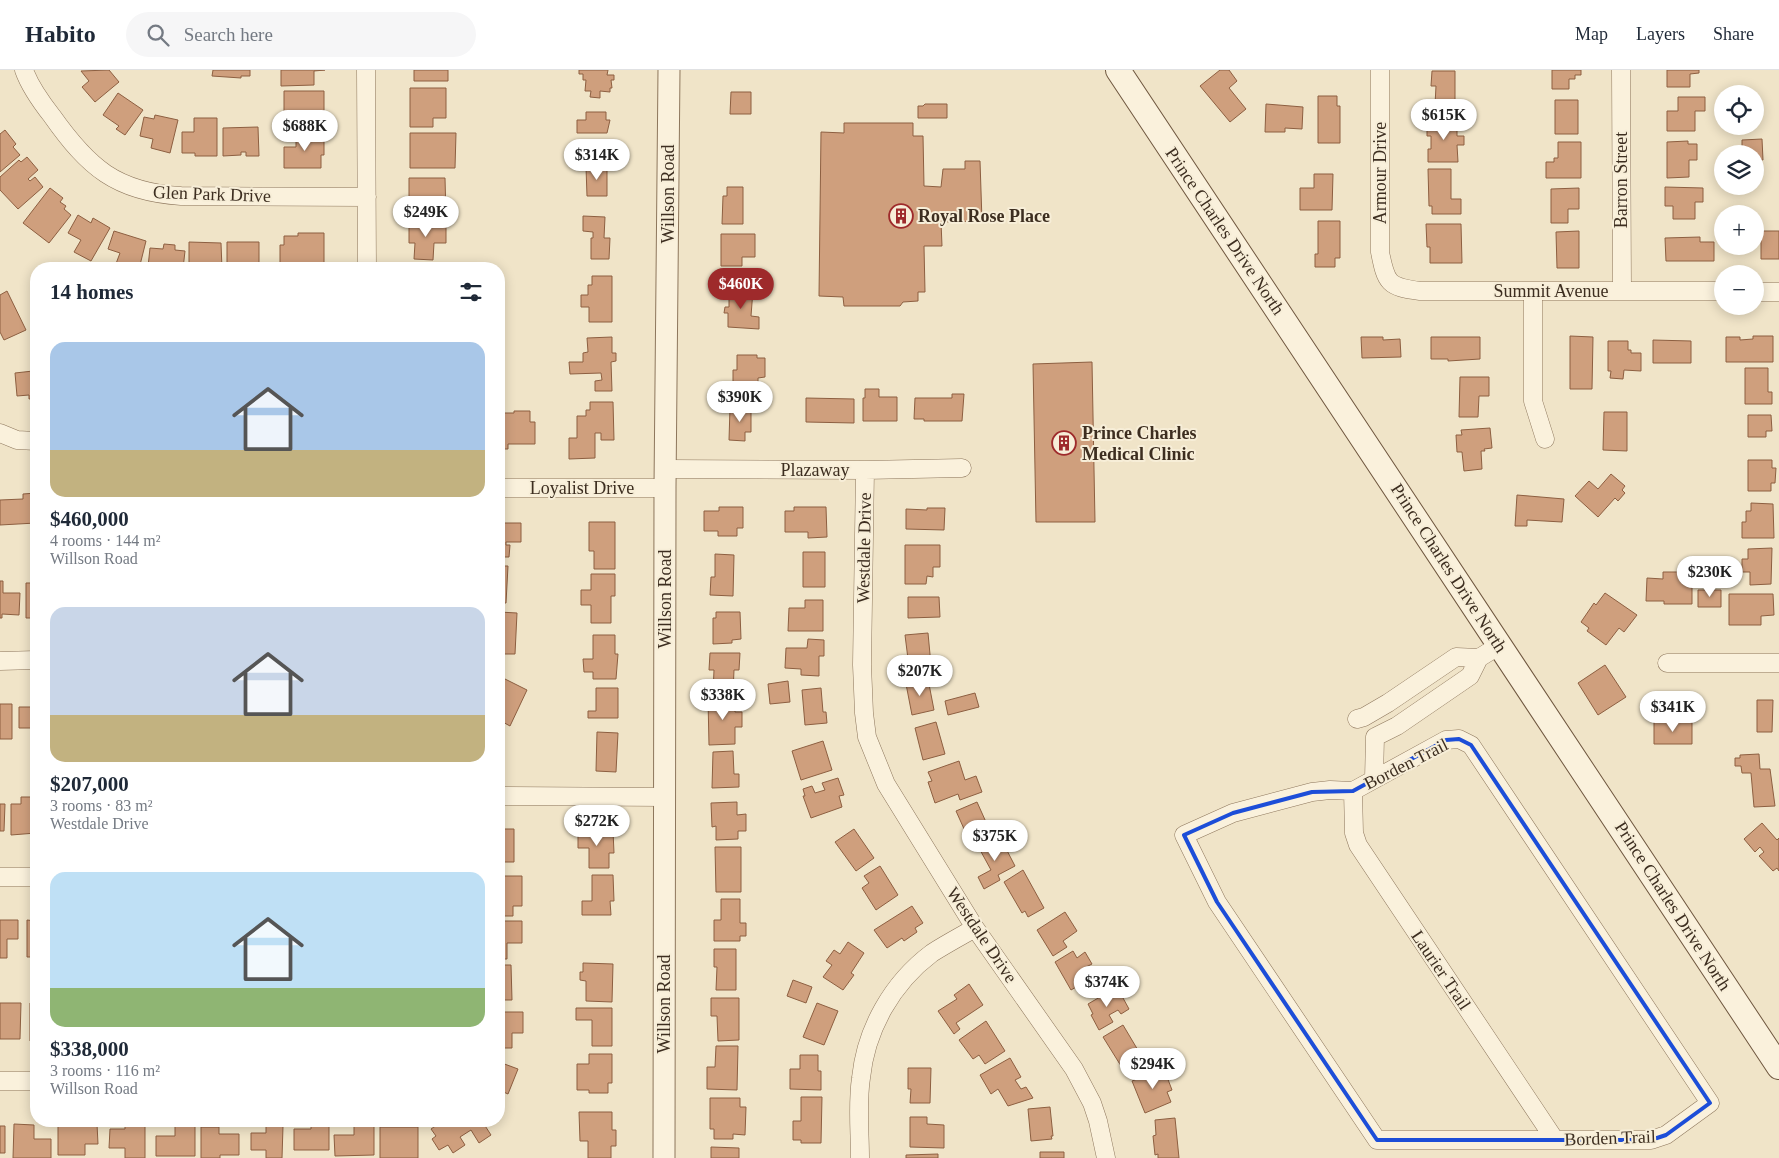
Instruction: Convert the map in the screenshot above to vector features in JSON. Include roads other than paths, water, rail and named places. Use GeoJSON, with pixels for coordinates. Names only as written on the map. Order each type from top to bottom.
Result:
{"type":"FeatureCollection","features":[{"type":"Feature","properties":{"kind":"main road","name":"Prince Charles Drive North"},"geometry":{"type":"LineString","coordinates":[[1118,70],[1779,1067]]}},
{"type":"Feature","properties":{"kind":"street","name":"Glen Park Drive"},"geometry":{"type":"LineString","coordinates":[[24,70],[36,95],[76,148],[93,165],[112,178],[134,188],[157,194],[181,196],[366,197]]}},
{"type":"Feature","properties":{"kind":"street"},"geometry":{"type":"LineString","coordinates":[[366,70],[366,262]]}},
{"type":"Feature","properties":{"kind":"street","name":"Willson Road"},"geometry":{"type":"LineString","coordinates":[[664,1158],[669,70]]}},
{"type":"Feature","properties":{"kind":"street","name":"Armour Drive"},"geometry":{"type":"LineString","coordinates":[[1380,70],[1380,252],[1384,275]]}},
{"type":"Feature","properties":{"kind":"street","name":"Barron Street"},"geometry":{"type":"LineString","coordinates":[[1621,70],[1622,290]]}},
{"type":"Feature","properties":{"kind":"street","name":"Summit Avenue"},"geometry":{"type":"LineString","coordinates":[[1384,275],[1389,282],[1402,289],[1420,291],[1714,291]]}},
{"type":"Feature","properties":{"kind":"street"},"geometry":{"type":"LineString","coordinates":[[1533,292],[1533,401],[1545,439]]}},
{"type":"Feature","properties":{"kind":"street"},"geometry":{"type":"LineString","coordinates":[[1764,292],[1779,292]]}},
{"type":"Feature","properties":{"kind":"street"},"geometry":{"type":"LineString","coordinates":[[0,432],[16,440],[30,441]]}},
{"type":"Feature","properties":{"kind":"street","name":"Plazaway"},"geometry":{"type":"LineString","coordinates":[[666,479],[865,470],[962,468]]}},
{"type":"Feature","properties":{"kind":"street","name":"Westdale Drive"},"geometry":{"type":"LineString","coordinates":[[865,470],[862,692],[867,738],[886,784],[975,928],[1074,1069],[1092,1103],[1106,1158]]}},
{"type":"Feature","properties":{"kind":"street","name":"Loyalist Drive"},"geometry":{"type":"LineString","coordinates":[[505,488],[666,479]]}},
{"type":"Feature","properties":{"kind":"street"},"geometry":{"type":"LineString","coordinates":[[1376,738],[1397,726],[1470,676],[1479,658],[1500,645]]}},
{"type":"Feature","properties":{"kind":"street"},"geometry":{"type":"LineString","coordinates":[[1374,779],[1376,738],[1361,718],[1388,703],[1456,657],[1479,658]]}},
{"type":"Feature","properties":{"kind":"street"},"geometry":{"type":"LineString","coordinates":[[0,661],[30,660]]}},
{"type":"Feature","properties":{"kind":"street"},"geometry":{"type":"LineString","coordinates":[[1667,663],[1779,663]]}},
{"type":"Feature","properties":{"kind":"street","name":"Borden Trail"},"geometry":{"type":"LineString","coordinates":[[1459,738],[1471,745],[1710,1103],[1666,1135],[1651,1140],[1377,1140],[1217,902],[1184,835],[1232,814],[1312,792],[1330,790],[1354,791],[1374,779],[1446,740],[1459,738]]}},
{"type":"Feature","properties":{"kind":"street","name":"Laurier Trail"},"geometry":{"type":"LineString","coordinates":[[1354,791],[1354,833],[1358,845],[1555,1140]]}},
{"type":"Feature","properties":{"kind":"street"},"geometry":{"type":"LineString","coordinates":[[505,796],[665,797]]}},
{"type":"Feature","properties":{"kind":"street"},"geometry":{"type":"LineString","coordinates":[[0,877],[30,877]]}},
{"type":"Feature","properties":{"kind":"street"},"geometry":{"type":"LineString","coordinates":[[860,1158],[860,1080],[866,1050],[876,1022],[891,996],[910,973],[933,953],[975,928]]}},
{"type":"Feature","properties":{"kind":"street"},"geometry":{"type":"LineString","coordinates":[[0,1081],[30,1081]]}},
{"type":"Feature","properties":{"kind":"place","name":"Royal Rose Place"},"geometry":{"type":"Point","coordinates":[901,216]}},
{"type":"Feature","properties":{"kind":"place","name":"Prince Charles Medical Clinic"},"geometry":{"type":"Point","coordinates":[1064,443]}}]}
